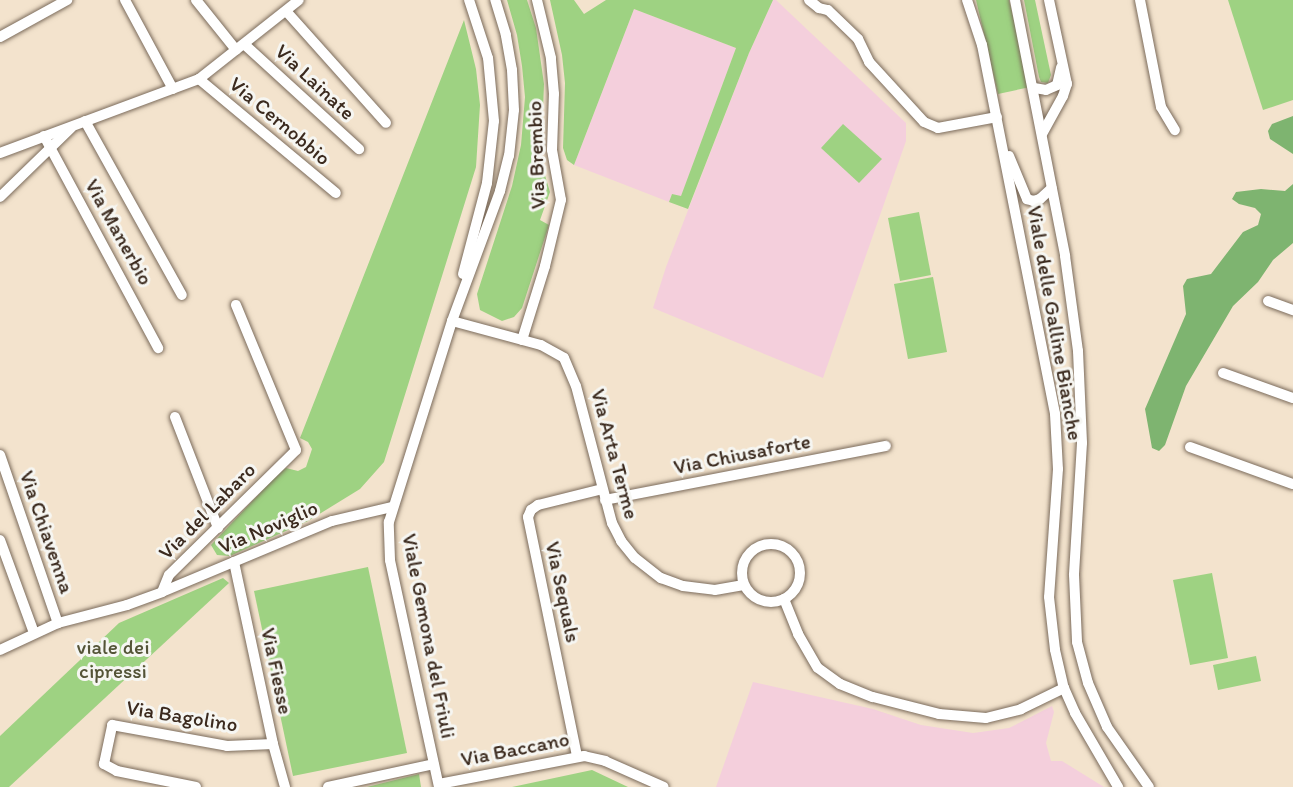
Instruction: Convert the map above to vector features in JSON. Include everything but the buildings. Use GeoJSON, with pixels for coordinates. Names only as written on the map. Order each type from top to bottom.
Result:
{"type":"FeatureCollection","features":[{"type":"Feature","properties":{"kind":"street"},"geometry":{"type":"LineString","coordinates":[[0,37],[67,0]]}},
{"type":"Feature","properties":{"kind":"street"},"geometry":{"type":"LineString","coordinates":[[125,0],[173,89]]}},
{"type":"Feature","properties":{"kind":"street","name":"Via Lainate"},"geometry":{"type":"LineString","coordinates":[[196,0],[240,47],[359,149]]}},
{"type":"Feature","properties":{"kind":"street"},"geometry":{"type":"LineString","coordinates":[[0,153],[199,79],[299,0]]}},
{"type":"Feature","properties":{"kind":"street","name":"Viale Gemona del Friuli"},"geometry":{"type":"LineString","coordinates":[[452,321],[487,183],[494,130],[493,88],[488,58],[469,0]]}},
{"type":"Feature","properties":{"kind":"street","name":"Viale Gemona del Friuli"},"geometry":{"type":"LineString","coordinates":[[439,786],[390,560],[389,528],[392,507],[452,321],[502,184],[511,147],[514,110],[512,63],[495,0]]}},
{"type":"Feature","properties":{"kind":"street","name":"Via Brembio"},"geometry":{"type":"LineString","coordinates":[[522,340],[558,218],[561,193],[552,150],[552,71],[537,0]]}},
{"type":"Feature","properties":{"kind":"street"},"geometry":{"type":"LineString","coordinates":[[809,0],[819,8],[828,10],[858,39],[869,62],[924,122],[938,128],[997,117]]}},
{"type":"Feature","properties":{"kind":"street","name":"Viale delle Galline Bianche"},"geometry":{"type":"LineString","coordinates":[[1015,0],[1034,88],[1070,286],[1080,374],[1082,471],[1073,594],[1077,642],[1088,683],[1107,727],[1149,787]]}},
{"type":"Feature","properties":{"kind":"street"},"geometry":{"type":"LineString","coordinates":[[1042,134],[1066,87],[1048,0]]}},
{"type":"Feature","properties":{"kind":"street"},"geometry":{"type":"LineString","coordinates":[[1140,0],[1161,107],[1175,130]]}},
{"type":"Feature","properties":{"kind":"street","name":"Viale delle Galline Bianche"},"geometry":{"type":"LineString","coordinates":[[968,1],[980,35],[1055,414],[1058,469],[1049,597],[1053,637],[1064,688],[1080,725],[1118,787]]}},
{"type":"Feature","properties":{"kind":"street"},"geometry":{"type":"LineString","coordinates":[[286,11],[386,123]]}},
{"type":"Feature","properties":{"kind":"street"},"geometry":{"type":"LineString","coordinates":[[1034,88],[1046,90],[1057,85],[1061,64]]}},
{"type":"Feature","properties":{"kind":"street","name":"Via Cernobbio"},"geometry":{"type":"LineString","coordinates":[[199,79],[336,193]]}},
{"type":"Feature","properties":{"kind":"street"},"geometry":{"type":"LineString","coordinates":[[85,121],[182,295]]}},
{"type":"Feature","properties":{"kind":"street"},"geometry":{"type":"LineString","coordinates":[[0,196],[51,149],[73,125]]}},
{"type":"Feature","properties":{"kind":"street","name":"Via Manerbio"},"geometry":{"type":"LineString","coordinates":[[44,136],[158,348]]}},
{"type":"Feature","properties":{"kind":"street"},"geometry":{"type":"LineString","coordinates":[[1003,149],[1012,161],[1028,199],[1036,201],[1052,188]]}},
{"type":"Feature","properties":{"kind":"street"},"geometry":{"type":"LineString","coordinates":[[1268,301],[1293,310]]}},
{"type":"Feature","properties":{"kind":"street","name":"Via del Labaro"},"geometry":{"type":"LineString","coordinates":[[0,650],[58,622],[127,605],[162,592],[169,575],[296,450],[237,305]]}},
{"type":"Feature","properties":{"kind":"street","name":"Via Arta Terme"},"geometry":{"type":"LineString","coordinates":[[452,321],[554,350],[570,368],[604,495],[621,542],[639,561],[661,578],[683,586],[720,590],[744,585]]}},
{"type":"Feature","properties":{"kind":"street"},"geometry":{"type":"LineString","coordinates":[[1222,373],[1293,398]]}},
{"type":"Feature","properties":{"kind":"street"},"geometry":{"type":"LineString","coordinates":[[176,417],[218,528]]}},
{"type":"Feature","properties":{"kind":"street","name":"Via Chiusaforte"},"geometry":{"type":"LineString","coordinates":[[604,495],[886,446]]}},
{"type":"Feature","properties":{"kind":"street"},"geometry":{"type":"LineString","coordinates":[[1190,447],[1293,484]]}},
{"type":"Feature","properties":{"kind":"street","name":"Via Chiavenna"},"geometry":{"type":"LineString","coordinates":[[0,455],[58,622]]}},
{"type":"Feature","properties":{"kind":"street","name":"Via Sequals"},"geometry":{"type":"LineString","coordinates":[[577,756],[528,517],[531,510],[538,505],[604,495]]}},
{"type":"Feature","properties":{"kind":"street","name":"Via Noviglio"},"geometry":{"type":"LineString","coordinates":[[162,592],[332,521],[392,507]]}},
{"type":"Feature","properties":{"kind":"street"},"geometry":{"type":"LineString","coordinates":[[0,540],[34,633]]}},
{"type":"Feature","properties":{"kind":"street"},"geometry":{"type":"LineString","coordinates":[[761,545],[780,545],[795,557],[799,566],[798,585],[784,599],[775,602],[757,599],[744,585],[742,576],[746,557],[761,545]]}},
{"type":"Feature","properties":{"kind":"street","name":"Via Fiesse"},"geometry":{"type":"LineString","coordinates":[[234,562],[273,744],[285,787]]}},
{"type":"Feature","properties":{"kind":"street"},"geometry":{"type":"LineString","coordinates":[[784,599],[801,640],[818,668],[840,684],[873,697],[939,714],[986,718],[1022,709],[1064,688]]}},
{"type":"Feature","properties":{"kind":"street","name":"Via Bagolino"},"geometry":{"type":"LineString","coordinates":[[196,787],[117,771],[104,764],[112,725],[227,746],[273,744]]}},
{"type":"Feature","properties":{"kind":"street","name":"Via Baccano"},"geometry":{"type":"LineString","coordinates":[[439,786],[577,756],[606,760],[664,787]]}},
{"type":"Feature","properties":{"kind":"street"},"geometry":{"type":"LineString","coordinates":[[328,787],[434,764]]}},
{"type":"Feature","properties":{"kind":"shaded area"},"geometry":{"type":"Polygon","coordinates":[[[773,0],[776,0],[906,123],[906,141],[823,378],[653,308],[666,267],[749,53],[773,0]]]}},
{"type":"Feature","properties":{"kind":"shaded area"},"geometry":{"type":"Polygon","coordinates":[[[634,9],[736,48],[681,197],[672,194],[669,202],[574,165],[634,9]]]}},
{"type":"Feature","properties":{"kind":"shaded area"},"geometry":{"type":"Polygon","coordinates":[[[753,682],[873,709],[921,725],[973,733],[1009,728],[1052,706],[1054,712],[1046,743],[1051,761],[1062,761],[1104,787],[716,787],[753,682]]]}},
{"type":"Feature","properties":{"kind":"green space"},"geometry":{"type":"Polygon","coordinates":[[[507,0],[527,0],[536,28],[544,84],[541,162],[550,192],[540,220],[549,225],[522,308],[514,317],[502,321],[480,310],[477,294],[512,186],[521,145],[525,97],[517,35],[507,0]]]}},
{"type":"Feature","properties":{"kind":"green space"},"geometry":{"type":"Polygon","coordinates":[[[550,0],[574,0],[584,14],[606,0],[773,0],[749,53],[688,209],[669,202],[672,194],[681,196],[736,48],[634,9],[574,165],[567,160],[563,148],[565,83],[562,55],[550,0]]]}},
{"type":"Feature","properties":{"kind":"green space"},"geometry":{"type":"Polygon","coordinates":[[[976,0],[1009,0],[1030,87],[998,94],[976,0]]]}},
{"type":"Feature","properties":{"kind":"green space"},"geometry":{"type":"Polygon","coordinates":[[[1024,0],[1035,0],[1051,75],[1048,83],[1041,82],[1039,77],[1024,0]]]}},
{"type":"Feature","properties":{"kind":"green space"},"geometry":{"type":"Polygon","coordinates":[[[1228,0],[1293,0],[1293,100],[1263,110],[1228,0]]]}},
{"type":"Feature","properties":{"kind":"green space"},"geometry":{"type":"Polygon","coordinates":[[[464,20],[476,69],[480,105],[476,167],[384,462],[360,489],[308,521],[230,556],[217,555],[211,545],[277,475],[286,468],[298,471],[306,467],[312,449],[308,442],[300,438],[464,20]]]}},
{"type":"Feature","properties":{"kind":"green space"},"geometry":{"type":"Polygon","coordinates":[[[1293,116],[1293,154],[1270,139],[1268,131],[1272,124],[1293,116]]]}},
{"type":"Feature","properties":{"kind":"green space"},"geometry":{"type":"Polygon","coordinates":[[[843,124],[882,159],[859,183],[821,148],[843,124]]]}},
{"type":"Feature","properties":{"kind":"green space"},"geometry":{"type":"Polygon","coordinates":[[[1293,184],[1293,243],[1273,260],[1258,282],[1233,306],[1186,386],[1165,445],[1159,451],[1152,448],[1145,409],[1186,314],[1183,286],[1187,279],[1211,274],[1243,232],[1258,225],[1261,214],[1255,208],[1239,204],[1232,199],[1236,192],[1261,189],[1285,191],[1293,184]]]}},
{"type":"Feature","properties":{"kind":"green space"},"geometry":{"type":"Polygon","coordinates":[[[919,212],[931,275],[900,281],[888,218],[919,212]]]}},
{"type":"Feature","properties":{"kind":"green space"},"geometry":{"type":"Polygon","coordinates":[[[933,277],[947,352],[908,359],[894,284],[933,277]]]}},
{"type":"Feature","properties":{"kind":"green space"},"geometry":{"type":"Polygon","coordinates":[[[368,567],[407,753],[293,776],[254,591],[368,567]]]}},
{"type":"Feature","properties":{"kind":"green space"},"geometry":{"type":"Polygon","coordinates":[[[1212,573],[1228,658],[1190,665],[1173,580],[1212,573]]]}},
{"type":"Feature","properties":{"kind":"green space","name":"viale dei cipressi"},"geometry":{"type":"Polygon","coordinates":[[[223,578],[229,583],[9,787],[0,787],[0,736],[119,623],[223,578]]]}},
{"type":"Feature","properties":{"kind":"green space"},"geometry":{"type":"Polygon","coordinates":[[[1256,656],[1261,681],[1218,690],[1213,665],[1256,656]]]}},
{"type":"Feature","properties":{"kind":"green space"},"geometry":{"type":"Polygon","coordinates":[[[592,770],[628,787],[512,787],[592,770]]]}},
{"type":"Feature","properties":{"kind":"green space"},"geometry":{"type":"Polygon","coordinates":[[[419,774],[421,787],[367,787],[419,774]]]}}]}
